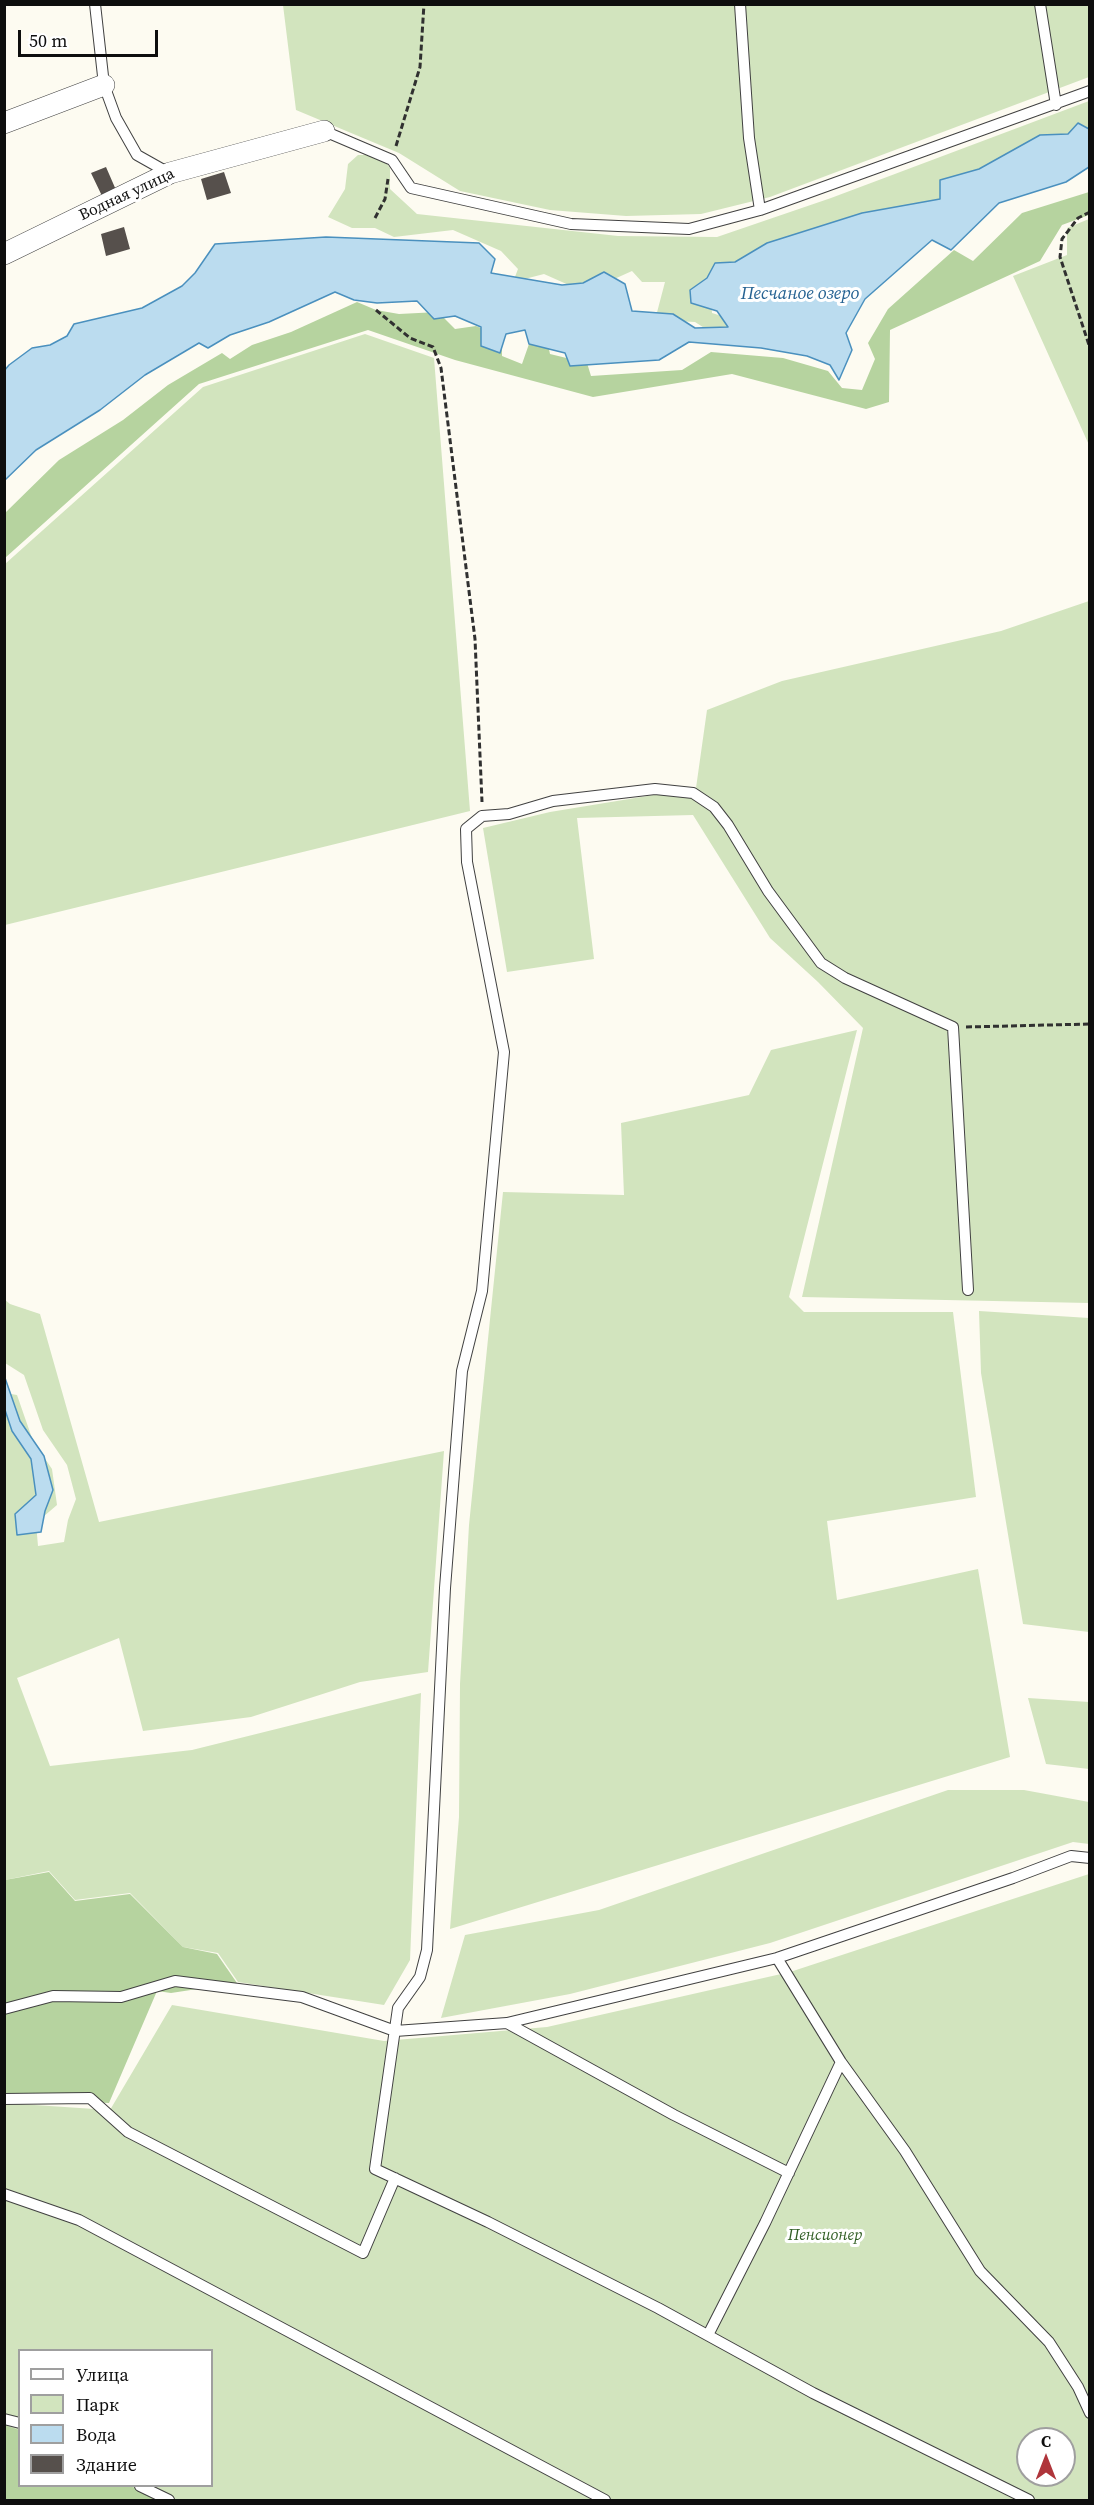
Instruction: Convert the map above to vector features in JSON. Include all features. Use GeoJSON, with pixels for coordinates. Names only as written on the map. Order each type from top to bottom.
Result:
{"type":"FeatureCollection","features":[{"type":"Feature","properties":{"kind":"street"},"geometry":{"type":"LineString","coordinates":[[4,123],[104,85]]}},
{"type":"Feature","properties":{"kind":"street","name":"Водная улица"},"geometry":{"type":"LineString","coordinates":[[4,254],[170,173],[324,131]]}},
{"type":"Feature","properties":{"kind":"lane"},"geometry":{"type":"LineString","coordinates":[[95,4],[104,85],[116,118],[137,155],[170,173]]}},
{"type":"Feature","properties":{"kind":"lane"},"geometry":{"type":"LineString","coordinates":[[740,4],[749,138],[760,210]]}},
{"type":"Feature","properties":{"kind":"lane"},"geometry":{"type":"LineString","coordinates":[[1040,4],[1056,105]]}},
{"type":"Feature","properties":{"kind":"lane"},"geometry":{"type":"LineString","coordinates":[[324,131],[392,160],[411,188],[571,224],[689,229],[760,210],[1056,105],[1089,91]]}},
{"type":"Feature","properties":{"kind":"lane"},"geometry":{"type":"LineString","coordinates":[[968,1290],[953,1027],[845,978],[821,963],[768,891],[728,825],[714,807],[693,793],[655,789],[553,801],[509,814],[482,816],[466,830],[467,862],[504,1052],[482,1291],[462,1371],[445,1588],[427,1950],[420,1977],[398,2008],[375,2169],[488,2222],[708,2335],[813,2393],[1029,2500]]}},
{"type":"Feature","properties":{"kind":"lane"},"geometry":{"type":"LineString","coordinates":[[4,2009],[53,1996],[121,1996],[175,1981],[302,1997],[395,2031],[507,2023],[777,1958],[1071,1856],[1089,1858]]}},
{"type":"Feature","properties":{"kind":"lane"},"geometry":{"type":"LineString","coordinates":[[777,1958],[841,2062],[905,2151],[981,2271],[1049,2342],[1078,2387],[1089,2413]]}},
{"type":"Feature","properties":{"kind":"lane"},"geometry":{"type":"LineString","coordinates":[[507,2023],[674,2115],[789,2173]]}},
{"type":"Feature","properties":{"kind":"lane"},"geometry":{"type":"LineString","coordinates":[[708,2335],[789,2173],[841,2062]]}},
{"type":"Feature","properties":{"kind":"lane"},"geometry":{"type":"LineString","coordinates":[[4,2099],[90,2098],[128,2132],[363,2253],[395,2178]]}},
{"type":"Feature","properties":{"kind":"lane"},"geometry":{"type":"LineString","coordinates":[[4,2194],[79,2220],[605,2500]]}},
{"type":"Feature","properties":{"kind":"lane"},"geometry":{"type":"LineString","coordinates":[[142,2487],[168,2500]]}},
{"type":"Feature","properties":{"kind":"path"},"geometry":{"type":"LineString","coordinates":[[375,218],[385,199],[392,160],[420,67],[424,4]]}},
{"type":"Feature","properties":{"kind":"path"},"geometry":{"type":"LineString","coordinates":[[1089,212],[1078,218],[1062,239],[1060,257],[1089,348]]}},
{"type":"Feature","properties":{"kind":"path"},"geometry":{"type":"LineString","coordinates":[[376,310],[410,338],[433,347],[441,368],[475,639],[482,816]]}},
{"type":"Feature","properties":{"kind":"path"},"geometry":{"type":"LineString","coordinates":[[953,1027],[998,1028],[1089,1024]]}},
{"type":"Feature","properties":{"kind":"green space"},"geometry":{"type":"Polygon","coordinates":[[[283,5],[1089,5],[1089,77],[770,197],[701,214],[626,216],[550,210],[460,191],[399,153],[296,110],[283,5]]]}},
{"type":"Feature","properties":{"kind":"green space"},"geometry":{"type":"Polygon","coordinates":[[[1089,101],[1089,142],[962,207],[711,299],[712,313],[738,321],[717,336],[695,322],[655,320],[665,282],[642,282],[632,271],[601,285],[571,286],[544,274],[513,282],[518,269],[501,251],[453,230],[394,237],[375,228],[352,228],[328,217],[345,189],[348,164],[358,155],[380,155],[390,168],[390,189],[417,214],[618,236],[717,237],[831,198],[1089,101]]]}},
{"type":"Feature","properties":{"kind":"green space"},"geometry":{"type":"Polygon","coordinates":[[[1089,192],[1089,215],[1062,225],[1040,261],[890,330],[889,402],[866,409],[732,374],[593,397],[455,360],[368,330],[199,384],[5,558],[5,513],[59,460],[123,420],[168,385],[222,353],[230,359],[252,345],[291,332],[357,302],[376,310],[399,314],[438,312],[455,329],[476,326],[502,337],[502,356],[522,364],[529,344],[547,340],[550,354],[587,363],[591,376],[682,370],[711,352],[783,358],[828,371],[842,388],[862,390],[875,359],[868,343],[888,309],[954,250],[973,261],[1022,213],[1089,192]]]}},
{"type":"Feature","properties":{"kind":"green space"},"geometry":{"type":"Polygon","coordinates":[[[1089,219],[1089,445],[1013,276],[1067,255],[1067,228],[1089,219]]]}},
{"type":"Feature","properties":{"kind":"green space"},"geometry":{"type":"Polygon","coordinates":[[[365,334],[434,358],[470,811],[5,925],[5,564],[203,387],[365,334]]]}},
{"type":"Feature","properties":{"kind":"green space"},"geometry":{"type":"Polygon","coordinates":[[[1089,601],[1089,1303],[802,1297],[863,1028],[770,938],[693,815],[577,818],[594,959],[507,972],[483,828],[550,812],[696,788],[707,710],[782,681],[1001,631],[1089,601]]]}},
{"type":"Feature","properties":{"kind":"green space"},"geometry":{"type":"Polygon","coordinates":[[[857,1030],[789,1297],[804,1312],[953,1312],[976,1497],[827,1521],[837,1600],[978,1569],[1010,1757],[450,1929],[459,1817],[460,1684],[469,1525],[503,1192],[624,1195],[621,1123],[749,1095],[771,1050],[857,1030]]]}},
{"type":"Feature","properties":{"kind":"green space"},"geometry":{"type":"Polygon","coordinates":[[[4,1299],[10,1304],[40,1314],[99,1522],[444,1451],[428,1672],[360,1682],[251,1717],[143,1731],[119,1638],[17,1678],[50,1766],[192,1750],[421,1693],[410,1960],[384,2005],[238,1982],[218,1953],[183,1947],[130,1893],[75,1900],[49,1871],[5,1880],[5,1393],[17,1395],[33,1441],[52,1469],[57,1505],[36,1523],[38,1546],[64,1542],[68,1520],[76,1499],[67,1465],[43,1430],[24,1375],[5,1363],[4,1299]]]}},
{"type":"Feature","properties":{"kind":"green space"},"geometry":{"type":"Polygon","coordinates":[[[979,1311],[1089,1318],[1089,1632],[1023,1624],[981,1373],[979,1311]]]}},
{"type":"Feature","properties":{"kind":"green space"},"geometry":{"type":"Polygon","coordinates":[[[1028,1698],[1089,1702],[1089,1769],[1046,1764],[1028,1698]]]}},
{"type":"Feature","properties":{"kind":"green space"},"geometry":{"type":"Polygon","coordinates":[[[948,1790],[1024,1790],[1089,1802],[1089,1844],[1073,1842],[770,1943],[570,1994],[441,2018],[465,1935],[599,1910],[948,1790]]]}},
{"type":"Feature","properties":{"kind":"green space"},"geometry":{"type":"Polygon","coordinates":[[[49,1872],[75,1901],[130,1894],[183,1947],[217,1954],[237,1983],[171,1993],[157,1991],[109,2103],[5,2099],[5,1880],[49,1872]]]}},
{"type":"Feature","properties":{"kind":"green space","name":"Пенсионер"},"geometry":{"type":"Polygon","coordinates":[[[1089,1874],[1089,2500],[131,2500],[105,2487],[213,2487],[213,2349],[18,2349],[18,2441],[5,2434],[4,2103],[110,2110],[172,2005],[384,2041],[547,2027],[790,1972],[1089,1874]]]}},
{"type":"Feature","properties":{"kind":"green space"},"geometry":{"type":"Polygon","coordinates":[[[4,2425],[18,2430],[18,2487],[132,2487],[160,2500],[5,2500],[4,2425]]]}},
{"type":"Feature","properties":{"kind":"water","name":"Песчаное озеро"},"geometry":{"type":"Polygon","coordinates":[[[1078,123],[1089,129],[1089,167],[1066,182],[999,203],[951,250],[932,240],[865,299],[846,333],[852,350],[839,380],[830,365],[807,356],[761,348],[689,342],[659,360],[570,366],[565,353],[529,344],[525,330],[506,334],[500,353],[481,346],[481,327],[455,316],[434,319],[417,301],[377,303],[354,300],[335,292],[269,322],[230,335],[208,348],[199,343],[145,375],[100,410],[36,450],[5,480],[4,371],[9,365],[32,348],[50,345],[67,336],[74,324],[142,308],[182,286],[195,273],[215,244],[326,237],[479,243],[495,259],[491,273],[562,285],[583,283],[604,272],[625,284],[632,311],[673,314],[695,328],[728,327],[717,311],[691,303],[690,290],[707,278],[715,263],[735,262],[767,243],[862,213],[940,199],[940,180],[979,169],[1040,135],[1068,134],[1078,123]]]}},
{"type":"Feature","properties":{"kind":"water"},"geometry":{"type":"Polygon","coordinates":[[[4,1375],[20,1421],[44,1456],[53,1490],[45,1511],[41,1532],[17,1535],[15,1514],[36,1495],[31,1459],[12,1431],[5,1410],[4,1375]]]}},
{"type":"Feature","properties":{"kind":"building"},"geometry":{"type":"Polygon","coordinates":[[[106,167],[116,190],[102,196],[91,173],[106,167]]]}},
{"type":"Feature","properties":{"kind":"building"},"geometry":{"type":"Polygon","coordinates":[[[224,172],[231,193],[207,200],[201,179],[224,172]]]}},
{"type":"Feature","properties":{"kind":"building"},"geometry":{"type":"Polygon","coordinates":[[[124,227],[130,249],[106,256],[101,234],[124,227]]]}}]}
